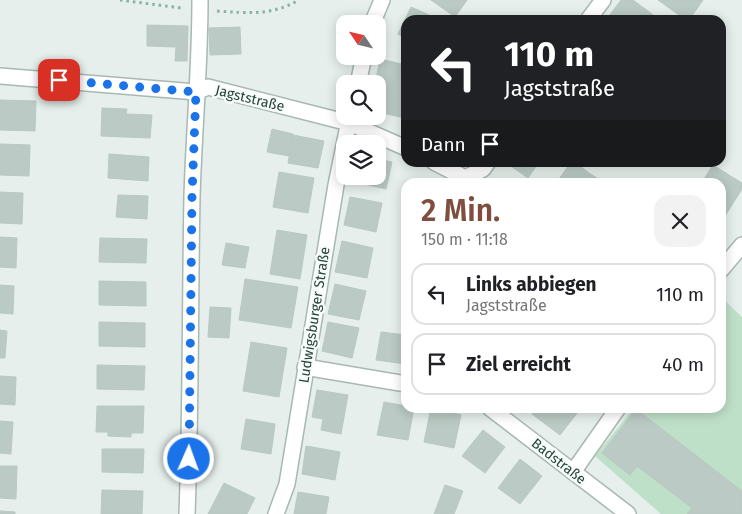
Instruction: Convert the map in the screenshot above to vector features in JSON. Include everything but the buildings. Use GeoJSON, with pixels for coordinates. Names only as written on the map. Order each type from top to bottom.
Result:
{"type":"FeatureCollection","features":[{"type":"Feature","properties":{"kind":"street"},"geometry":{"type":"LineString","coordinates":[[376,15],[382,0]]}},
{"type":"Feature","properties":{"kind":"street"},"geometry":{"type":"LineString","coordinates":[[592,15],[602,0]]}},
{"type":"Feature","properties":{"kind":"street"},"geometry":{"type":"LineString","coordinates":[[187,514],[191,404],[192,196],[200,43],[200,5]]}},
{"type":"Feature","properties":{"kind":"street","name":"Jagststraße"},"geometry":{"type":"LineString","coordinates":[[0,76],[196,92],[208,87],[336,117]]}},
{"type":"Feature","properties":{"kind":"street","name":"Ludwigsburger Straße"},"geometry":{"type":"LineString","coordinates":[[276,514],[287,484],[336,186],[349,125]]}},
{"type":"Feature","properties":{"kind":"street","name":"Jagststraße"},"geometry":{"type":"LineString","coordinates":[[360,125],[401,146]]}},
{"type":"Feature","properties":{"kind":"street"},"geometry":{"type":"LineString","coordinates":[[444,167],[465,178],[484,167]]}},
{"type":"Feature","properties":{"kind":"street"},"geometry":{"type":"LineString","coordinates":[[726,264],[742,245]]}},
{"type":"Feature","properties":{"kind":"street"},"geometry":{"type":"LineString","coordinates":[[305,367],[401,383]]}},
{"type":"Feature","properties":{"kind":"street","name":"Badstraße"},"geometry":{"type":"LineString","coordinates":[[496,413],[573,472],[611,509],[628,514]]}},
{"type":"Feature","properties":{"kind":"street"},"geometry":{"type":"LineString","coordinates":[[573,472],[614,413]]}},
{"type":"Feature","properties":{"kind":"path"},"geometry":{"type":"LineString","coordinates":[[120,0],[200,5],[258,13],[275,11],[299,0]]}},
{"type":"Feature","properties":{"kind":"green space"},"geometry":{"type":"Polygon","coordinates":[[[726,302],[742,317],[742,514],[661,514],[595,456],[630,413],[726,413],[726,302]]]}},
{"type":"Feature","properties":{"kind":"route"},"geometry":{"type":"LineString","coordinates":[[59,80],[196,92],[192,196],[189,459]]}}]}
